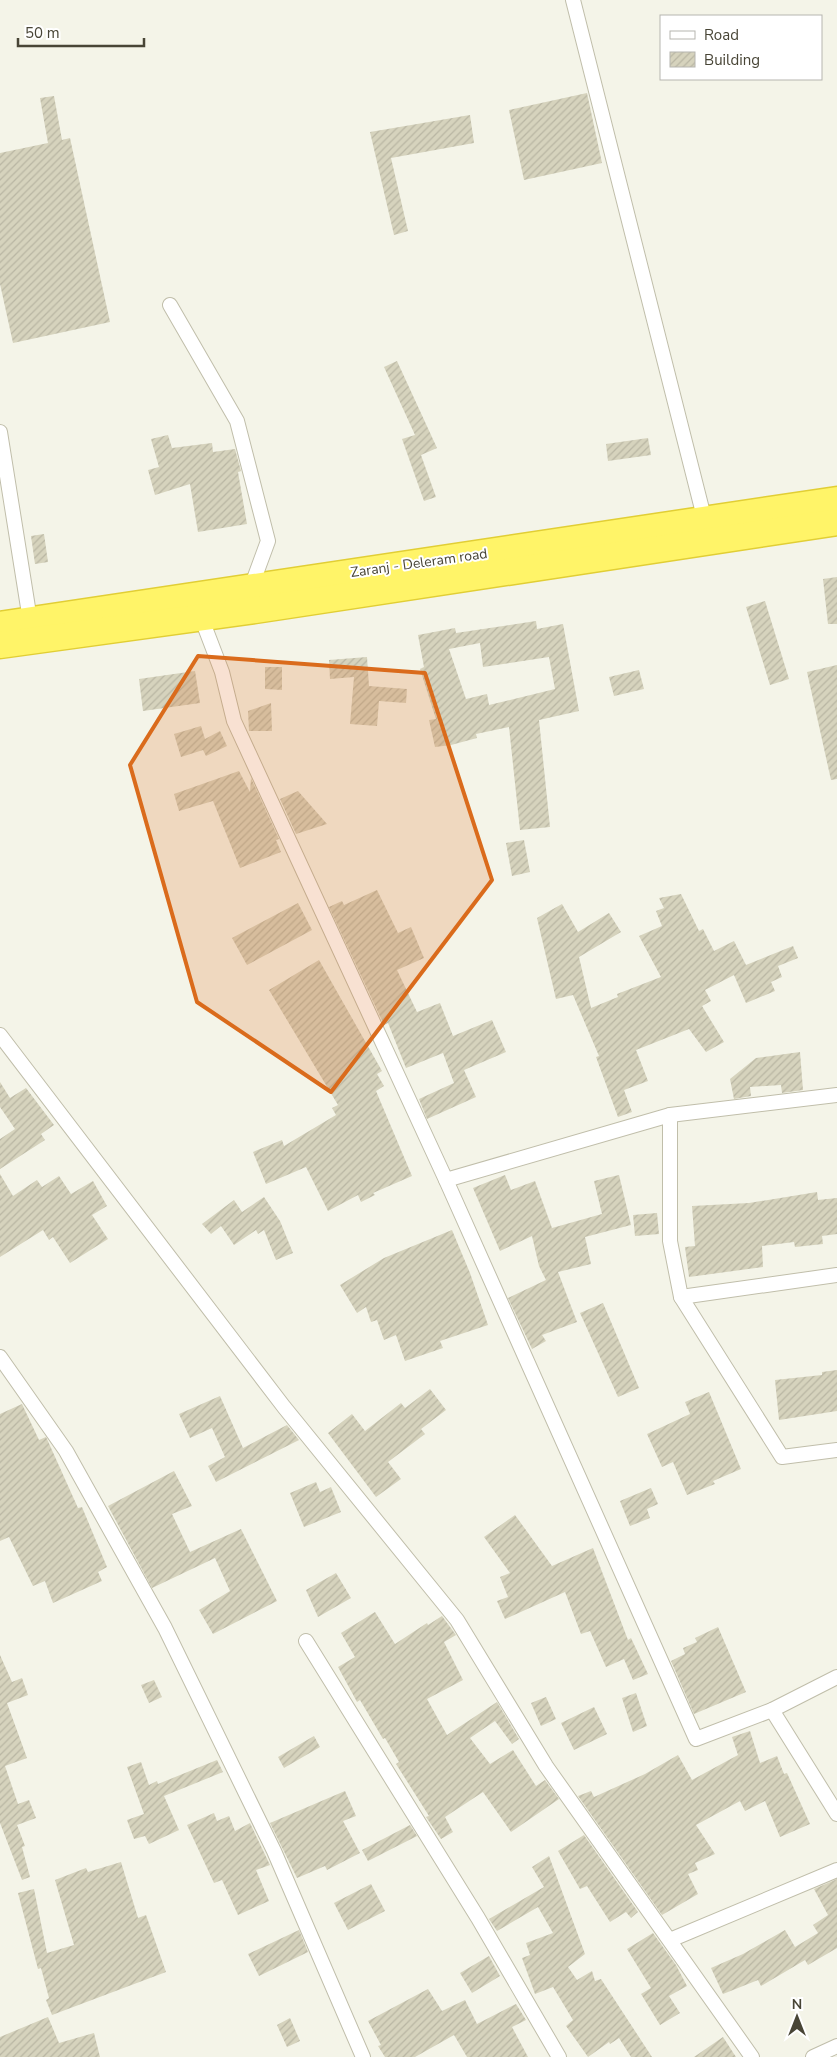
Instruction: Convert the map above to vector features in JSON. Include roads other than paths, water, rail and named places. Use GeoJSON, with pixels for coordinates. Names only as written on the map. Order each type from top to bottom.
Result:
{"type":"FeatureCollection","features":[{"type":"Feature","properties":{"kind":"highway","name":"Zaranj - Deleram road"},"geometry":{"type":"LineString","coordinates":[[0,646],[201,617],[252,599],[837,500]]}},
{"type":"Feature","properties":{"kind":"highway","name":"Zaranj - Deleram road"},"geometry":{"type":"LineString","coordinates":[[0,625],[30,620],[252,599],[837,522]]}},
{"type":"Feature","properties":{"kind":"street"},"geometry":{"type":"LineString","coordinates":[[573,0],[705,521]]}},
{"type":"Feature","properties":{"kind":"street"},"geometry":{"type":"LineString","coordinates":[[170,305],[237,421],[268,541],[252,599]]}},
{"type":"Feature","properties":{"kind":"street"},"geometry":{"type":"LineString","coordinates":[[0,432],[30,620]]}},
{"type":"Feature","properties":{"kind":"street"},"geometry":{"type":"LineString","coordinates":[[201,617],[222,672],[234,721],[446,1180],[696,1739],[772,1710],[837,1677]]}},
{"type":"Feature","properties":{"kind":"street"},"geometry":{"type":"LineString","coordinates":[[0,1034],[284,1407],[457,1620],[546,1766],[752,2057]]}},
{"type":"Feature","properties":{"kind":"street"},"geometry":{"type":"LineString","coordinates":[[446,1180],[670,1115],[837,1095]]}},
{"type":"Feature","properties":{"kind":"street"},"geometry":{"type":"LineString","coordinates":[[670,1115],[670,1241],[681,1296],[782,1458],[837,1450]]}},
{"type":"Feature","properties":{"kind":"street"},"geometry":{"type":"LineString","coordinates":[[681,1296],[837,1275]]}},
{"type":"Feature","properties":{"kind":"street"},"geometry":{"type":"LineString","coordinates":[[0,1357],[66,1451],[165,1628],[274,1851],[363,2057]]}},
{"type":"Feature","properties":{"kind":"street"},"geometry":{"type":"LineString","coordinates":[[306,1641],[478,1918],[559,2057]]}},
{"type":"Feature","properties":{"kind":"street"},"geometry":{"type":"LineString","coordinates":[[772,1710],[837,1814]]}},
{"type":"Feature","properties":{"kind":"street"},"geometry":{"type":"LineString","coordinates":[[670,1940],[837,1870]]}},
{"type":"Feature","properties":{"kind":"street"},"geometry":{"type":"LineString","coordinates":[[813,2057],[837,2046]]}}]}
